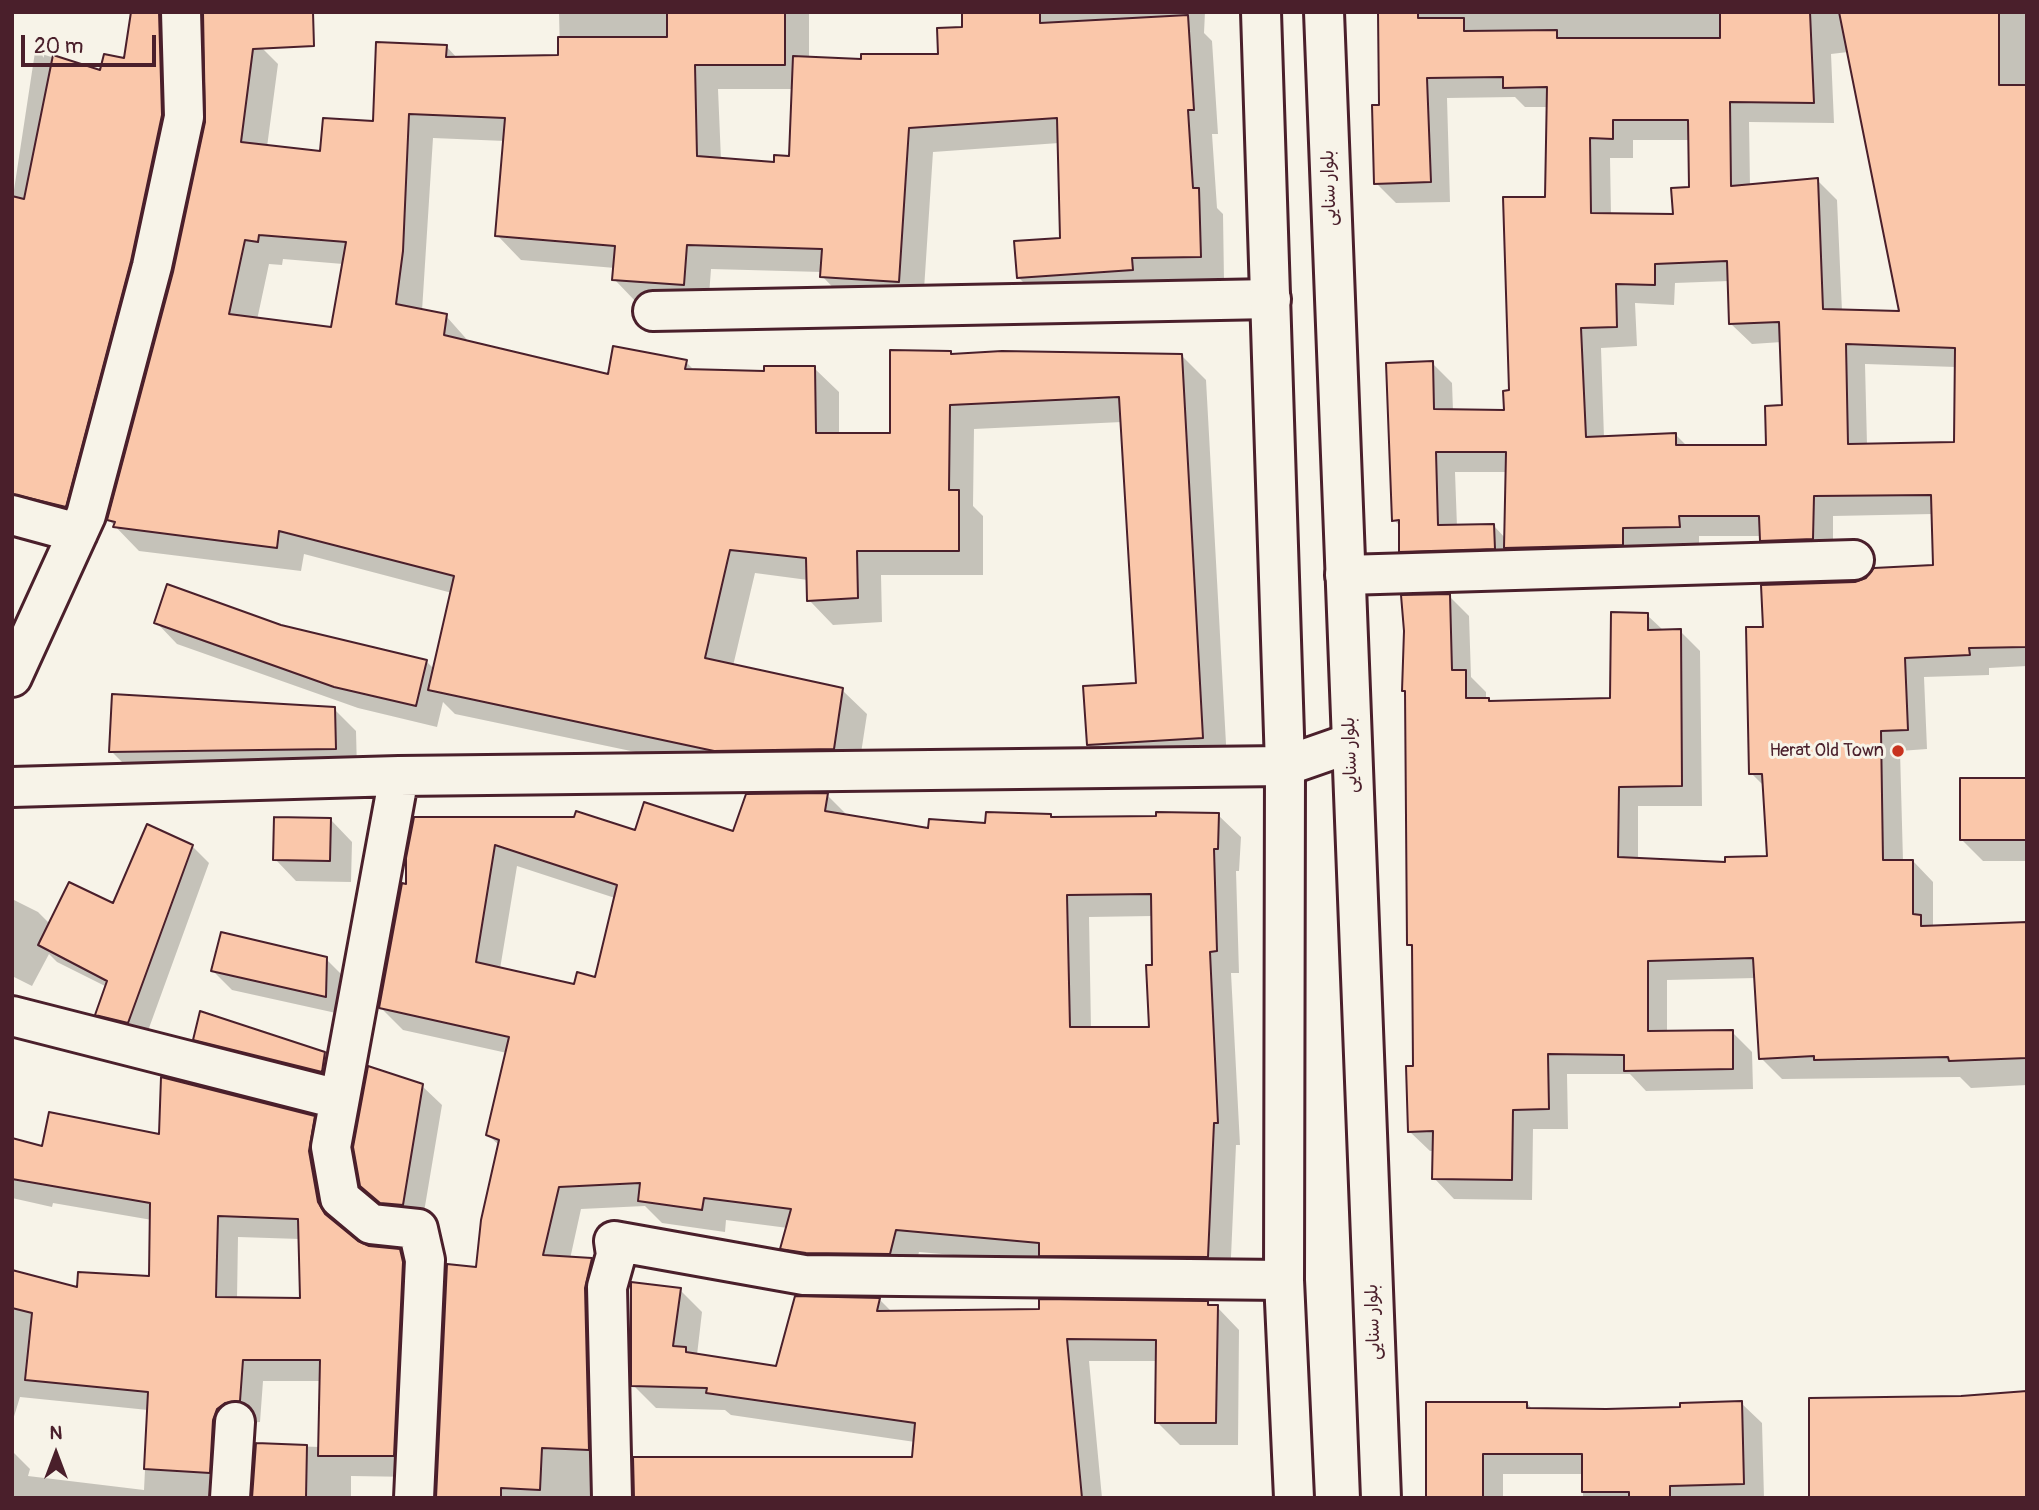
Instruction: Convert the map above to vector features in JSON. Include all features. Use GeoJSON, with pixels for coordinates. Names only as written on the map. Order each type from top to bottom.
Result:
{"type":"FeatureCollection","features":[{"type":"Feature","properties":{"kind":"street"},"geometry":{"type":"LineString","coordinates":[[12,677],[86,515],[152,266],[184,117],[181,12]]}},
{"type":"Feature","properties":{"kind":"street"},"geometry":{"type":"LineString","coordinates":[[1261,12],[1285,766],[1284,1280],[1294,1498]]}},
{"type":"Feature","properties":{"kind":"street","name":"بلوار سنایی"},"geometry":{"type":"LineString","coordinates":[[1324,12],[1381,1498]]}},
{"type":"Feature","properties":{"kind":"street"},"geometry":{"type":"LineString","coordinates":[[653,311],[1270,299]]}},
{"type":"Feature","properties":{"kind":"street"},"geometry":{"type":"LineString","coordinates":[[12,515],[78,533]]}},
{"type":"Feature","properties":{"kind":"street"},"geometry":{"type":"LineString","coordinates":[[1345,575],[1854,560]]}},
{"type":"Feature","properties":{"kind":"street"},"geometry":{"type":"LineString","coordinates":[[12,787],[399,776],[1285,766],[1351,743]]}},
{"type":"Feature","properties":{"kind":"street"},"geometry":{"type":"LineString","coordinates":[[399,776],[331,1147],[340,1198],[371,1224],[418,1229],[425,1260],[414,1498]]}},
{"type":"Feature","properties":{"kind":"street"},"geometry":{"type":"LineString","coordinates":[[12,1016],[338,1100]]}},
{"type":"Feature","properties":{"kind":"street"},"geometry":{"type":"LineString","coordinates":[[612,1498],[607,1287],[616,1255],[614,1241],[804,1275],[1284,1280]]}},
{"type":"Feature","properties":{"kind":"street"},"geometry":{"type":"LineString","coordinates":[[230,1498],[235,1422]]}},
{"type":"Feature","properties":{"kind":"building"},"geometry":{"type":"Polygon","coordinates":[[[131,12],[159,12],[162,115],[131,261],[66,507],[12,494],[12,196],[24,199],[53,55],[100,70],[104,54],[124,58],[131,12]]]}},
{"type":"Feature","properties":{"kind":"building"},"geometry":{"type":"Polygon","coordinates":[[[203,12],[313,12],[314,46],[253,49],[241,142],[320,151],[323,118],[373,121],[376,42],[447,45],[446,57],[558,55],[558,37],[667,37],[667,12],[785,12],[785,65],[695,65],[697,156],[774,162],[774,155],[789,156],[793,56],[861,59],[861,54],[938,54],[937,28],[962,27],[962,12],[1040,12],[1040,23],[1188,15],[1194,110],[1188,110],[1193,188],[1199,188],[1201,257],[1132,258],[1133,270],[1017,278],[1014,241],[1060,238],[1057,118],[909,128],[899,282],[820,277],[822,249],[687,245],[684,285],[612,280],[615,246],[495,236],[505,118],[409,114],[403,251],[396,304],[447,314],[444,335],[608,374],[613,346],[687,360],[685,369],[764,371],[764,366],[815,366],[816,433],[890,433],[890,350],[951,351],[951,354],[1002,351],[1182,354],[1203,738],[1087,745],[1083,686],[1136,683],[1119,397],[950,405],[949,490],[959,490],[959,551],[857,551],[858,598],[807,601],[806,558],[730,550],[705,658],[843,688],[834,749],[714,751],[428,690],[454,576],[279,531],[277,548],[113,527],[115,522],[107,520],[173,272],[205,122],[203,12]],[[259,235],[258,242],[245,240],[229,314],[331,327],[346,242],[259,235]]]}},
{"type":"Feature","properties":{"kind":"building"},"geometry":{"type":"Polygon","coordinates":[[[1378,12],[1418,12],[1418,18],[1464,18],[1464,31],[1557,30],[1557,38],[1720,38],[1720,12],[1810,12],[1814,103],[1730,102],[1731,186],[1818,178],[1823,309],[1899,311],[1839,12],[1999,12],[1999,85],[2027,85],[2027,647],[1969,648],[1970,655],[1905,658],[1908,730],[1881,731],[1883,860],[1913,860],[1913,914],[1921,915],[1921,926],[2027,922],[2027,1058],[1949,1061],[1948,1057],[1814,1060],[1814,1056],[1759,1059],[1753,958],[1648,961],[1648,1031],[1733,1030],[1733,1069],[1624,1071],[1624,1055],[1548,1054],[1549,1109],[1513,1110],[1512,1180],[1432,1179],[1433,1131],[1408,1132],[1406,1066],[1413,1066],[1412,945],[1407,945],[1405,691],[1402,691],[1404,631],[1401,595],[1450,594],[1452,670],[1466,670],[1466,698],[1489,698],[1489,701],[1610,698],[1611,612],[1648,613],[1648,630],[1681,629],[1682,786],[1619,787],[1618,857],[1725,862],[1725,857],[1767,856],[1762,774],[1749,774],[1746,627],[1763,627],[1761,585],[1855,582],[1866,578],[1874,568],[1933,565],[1931,495],[1814,496],[1813,539],[1760,541],[1759,516],[1679,516],[1680,527],[1623,528],[1623,545],[1504,548],[1506,452],[1436,452],[1438,525],[1494,524],[1495,549],[1399,552],[1399,520],[1392,521],[1386,363],[1433,361],[1434,409],[1504,410],[1503,391],[1509,390],[1503,197],[1545,197],[1547,87],[1503,88],[1503,77],[1427,78],[1431,182],[1374,184],[1372,105],[1379,105],[1378,12]],[[1613,120],[1613,139],[1590,138],[1591,213],[1673,214],[1671,188],[1689,187],[1688,120],[1613,120]],[[1727,261],[1655,264],[1655,285],[1616,284],[1617,327],[1581,328],[1586,437],[1676,433],[1676,445],[1766,445],[1765,406],[1782,405],[1779,322],[1729,324],[1727,261]],[[1846,344],[1848,444],[1954,442],[1955,348],[1846,344]]]}},
{"type":"Feature","properties":{"kind":"building"},"geometry":{"type":"Polygon","coordinates":[[[167,584],[281,625],[427,660],[416,706],[334,687],[154,623],[167,584]]]}},
{"type":"Feature","properties":{"kind":"building"},"geometry":{"type":"Polygon","coordinates":[[[112,694],[335,707],[336,749],[109,752],[112,694]]]}},
{"type":"Feature","properties":{"kind":"building"},"geometry":{"type":"Polygon","coordinates":[[[1960,778],[2027,778],[2027,840],[1960,840],[1960,778]]]}},
{"type":"Feature","properties":{"kind":"building"},"geometry":{"type":"Polygon","coordinates":[[[828,793],[825,811],[928,828],[929,819],[985,823],[986,812],[1051,814],[1051,817],[1156,816],[1156,812],[1219,813],[1218,849],[1214,849],[1217,951],[1210,952],[1218,1123],[1214,1123],[1208,1257],[1039,1256],[1039,1243],[896,1230],[890,1254],[806,1253],[780,1249],[791,1209],[704,1198],[702,1210],[638,1201],[640,1183],[559,1187],[543,1255],[592,1258],[585,1288],[589,1450],[542,1448],[540,1490],[501,1488],[501,1498],[436,1498],[447,1264],[476,1267],[481,1220],[499,1140],[486,1135],[509,1037],[379,1008],[402,883],[406,884],[406,858],[414,817],[574,817],[576,811],[635,830],[644,802],[733,831],[746,794],[828,793]],[[495,845],[476,962],[574,984],[577,972],[595,977],[617,885],[495,845]],[[1151,894],[1067,895],[1070,1027],[1149,1027],[1146,965],[1152,965],[1151,894]]]}},
{"type":"Feature","properties":{"kind":"building"},"geometry":{"type":"Polygon","coordinates":[[[274,817],[331,818],[330,861],[273,860],[274,817]]]}},
{"type":"Feature","properties":{"kind":"building"},"geometry":{"type":"Polygon","coordinates":[[[147,824],[193,845],[128,1023],[95,1015],[107,981],[38,945],[69,882],[113,903],[147,824]]]}},
{"type":"Feature","properties":{"kind":"building"},"geometry":{"type":"Polygon","coordinates":[[[221,932],[327,957],[326,997],[211,971],[221,932]]]}},
{"type":"Feature","properties":{"kind":"building"},"geometry":{"type":"Polygon","coordinates":[[[200,1011],[325,1052],[322,1072],[193,1040],[200,1011]]]}},
{"type":"Feature","properties":{"kind":"building"},"geometry":{"type":"Polygon","coordinates":[[[368,1066],[423,1084],[403,1205],[380,1203],[360,1186],[353,1147],[368,1066]]]}},
{"type":"Feature","properties":{"kind":"building"},"geometry":{"type":"Polygon","coordinates":[[[161,1077],[315,1116],[309,1151],[318,1202],[325,1214],[358,1241],[369,1246],[400,1249],[403,1262],[394,1456],[318,1456],[320,1360],[243,1360],[240,1401],[225,1403],[217,1409],[213,1420],[210,1473],[144,1469],[148,1392],[25,1380],[32,1313],[12,1308],[12,1270],[77,1287],[78,1272],[149,1276],[150,1203],[12,1179],[12,1138],[42,1146],[49,1112],[159,1134],[161,1077]],[[218,1216],[216,1297],[300,1298],[298,1219],[218,1216]]]}},
{"type":"Feature","properties":{"kind":"building"},"geometry":{"type":"Polygon","coordinates":[[[631,1282],[681,1288],[673,1346],[686,1347],[686,1352],[776,1366],[795,1296],[880,1298],[877,1311],[1039,1309],[1039,1299],[1208,1301],[1208,1305],[1218,1305],[1216,1423],[1155,1423],[1156,1340],[1067,1339],[1082,1498],[634,1498],[633,1457],[912,1457],[915,1423],[706,1393],[707,1388],[631,1386],[631,1282]]]}},
{"type":"Feature","properties":{"kind":"building"},"geometry":{"type":"Polygon","coordinates":[[[2027,1391],[2027,1498],[1809,1498],[1809,1398],[1961,1396],[2027,1391]]]}},
{"type":"Feature","properties":{"kind":"building"},"geometry":{"type":"Polygon","coordinates":[[[1742,1401],[1744,1484],[1670,1486],[1670,1498],[1629,1498],[1629,1492],[1582,1492],[1582,1454],[1483,1454],[1483,1498],[1426,1498],[1426,1402],[1527,1402],[1527,1408],[1606,1409],[1680,1407],[1680,1403],[1742,1401]]]}},
{"type":"Feature","properties":{"kind":"building"},"geometry":{"type":"Polygon","coordinates":[[[256,1443],[307,1445],[306,1498],[252,1498],[256,1443]]]}},
{"type":"Feature","properties":{"kind":"place","name":"Herat Old Town"},"geometry":{"type":"Point","coordinates":[1898,751]}}]}
